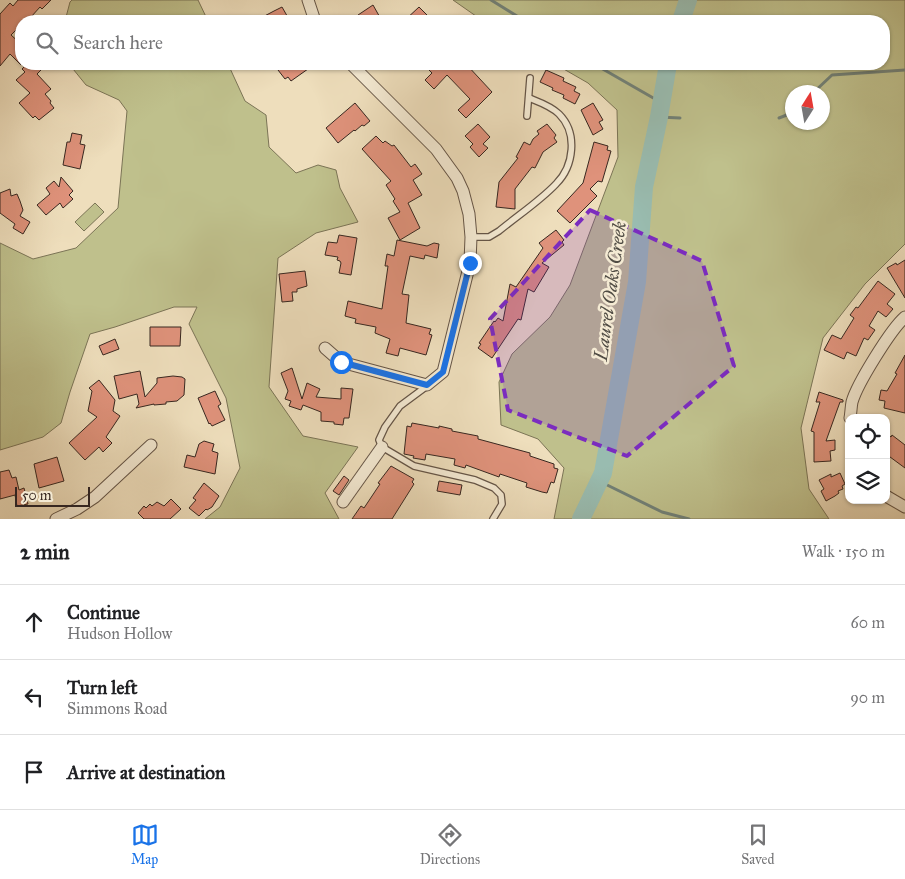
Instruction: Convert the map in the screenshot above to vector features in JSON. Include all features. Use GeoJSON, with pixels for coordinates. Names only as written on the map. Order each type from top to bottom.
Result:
{"type":"FeatureCollection","features":[{"type":"Feature","properties":{"kind":"street"},"geometry":{"type":"LineString","coordinates":[[308,0],[313,15]]}},
{"type":"Feature","properties":{"kind":"street"},"geometry":{"type":"LineString","coordinates":[[326,348],[341,362],[427,385],[443,372],[470,263],[471,237],[469,214],[463,191],[452,171],[436,148],[357,70]]}},
{"type":"Feature","properties":{"kind":"street"},"geometry":{"type":"LineString","coordinates":[[851,414],[852,403],[858,388],[892,330],[905,317]]}},
{"type":"Feature","properties":{"kind":"street"},"geometry":{"type":"LineString","coordinates":[[56,519],[95,497],[151,445]]}},
{"type":"Feature","properties":{"kind":"street"},"geometry":{"type":"LineString","coordinates":[[343,502],[382,447]]}},
{"type":"Feature","properties":{"kind":"street"},"geometry":{"type":"LineString","coordinates":[[890,498],[905,507]]}},
{"type":"Feature","properties":{"kind":"lane"},"geometry":{"type":"LineString","coordinates":[[527,116],[530,78]]}},
{"type":"Feature","properties":{"kind":"lane"},"geometry":{"type":"LineString","coordinates":[[471,237],[489,237],[499,231],[556,184],[566,171],[572,151],[572,138],[566,124],[559,114],[548,105],[529,98]]}},
{"type":"Feature","properties":{"kind":"lane"},"geometry":{"type":"LineString","coordinates":[[427,385],[400,406],[379,440],[382,447],[414,466],[475,480],[494,488],[501,495],[502,504],[493,519]]}},
{"type":"Feature","properties":{"kind":"highlighted area"},"geometry":{"type":"Polygon","coordinates":[[[590,210],[702,261],[734,366],[627,456],[508,410],[490,319],[590,210]]]}},
{"type":"Feature","properties":{"kind":"green space"},"geometry":{"type":"Polygon","coordinates":[[[72,0],[198,0],[205,15],[67,15],[72,0]]]}},
{"type":"Feature","properties":{"kind":"green space"},"geometry":{"type":"Polygon","coordinates":[[[453,0],[905,0],[905,244],[865,284],[823,338],[801,428],[809,489],[829,519],[554,519],[564,468],[538,439],[501,425],[499,382],[512,354],[550,317],[570,285],[618,157],[617,110],[588,83],[565,70],[890,70],[890,15],[474,15],[453,0]]]}},
{"type":"Feature","properties":{"kind":"green space"},"geometry":{"type":"Polygon","coordinates":[[[74,70],[231,70],[245,101],[266,115],[269,147],[296,173],[318,165],[336,170],[340,188],[358,222],[316,233],[278,258],[269,387],[303,436],[358,447],[325,493],[339,519],[205,519],[220,507],[240,468],[226,398],[189,324],[197,307],[174,307],[90,334],[61,423],[43,437],[0,450],[0,243],[33,259],[76,248],[118,208],[127,111],[119,100],[86,85],[74,70]]]}},
{"type":"Feature","properties":{"kind":"green space"},"geometry":{"type":"Polygon","coordinates":[[[95,203],[104,212],[84,231],[75,222],[95,203]]]}},
{"type":"Feature","properties":{"kind":"building"},"geometry":{"type":"Polygon","coordinates":[[[18,0],[51,0],[42,9],[40,7],[33,15],[15,15],[15,31],[11,35],[15,39],[15,59],[10,54],[0,66],[0,14],[10,3],[13,6],[18,0]]]}},
{"type":"Feature","properties":{"kind":"building"},"geometry":{"type":"Polygon","coordinates":[[[373,5],[379,15],[358,15],[373,5]]]}},
{"type":"Feature","properties":{"kind":"building"},"geometry":{"type":"Polygon","coordinates":[[[282,7],[287,15],[266,15],[282,7]]]}},
{"type":"Feature","properties":{"kind":"building"},"geometry":{"type":"Polygon","coordinates":[[[419,7],[427,15],[410,15],[419,7]]]}},
{"type":"Feature","properties":{"kind":"building"},"geometry":{"type":"Polygon","coordinates":[[[23,70],[41,70],[37,74],[51,89],[45,94],[54,108],[39,120],[35,116],[33,118],[19,103],[30,93],[16,80],[25,72],[23,70]]]}},
{"type":"Feature","properties":{"kind":"building"},"geometry":{"type":"Polygon","coordinates":[[[278,70],[307,70],[291,81],[288,77],[285,79],[278,70]]]}},
{"type":"Feature","properties":{"kind":"building"},"geometry":{"type":"Polygon","coordinates":[[[429,70],[472,70],[492,92],[466,118],[458,110],[470,99],[447,75],[434,89],[425,80],[432,73],[429,70]]]}},
{"type":"Feature","properties":{"kind":"building"},"geometry":{"type":"Polygon","coordinates":[[[546,70],[564,78],[563,81],[576,87],[574,91],[580,94],[575,104],[563,98],[564,95],[552,90],[553,88],[540,82],[546,70]]]}},
{"type":"Feature","properties":{"kind":"building"},"geometry":{"type":"Polygon","coordinates":[[[355,103],[370,121],[354,130],[338,143],[326,128],[355,103]]]}},
{"type":"Feature","properties":{"kind":"building"},"geometry":{"type":"Polygon","coordinates":[[[593,103],[603,120],[599,122],[603,129],[593,135],[581,110],[593,103]]]}},
{"type":"Feature","properties":{"kind":"building"},"geometry":{"type":"Polygon","coordinates":[[[478,124],[490,137],[483,144],[488,148],[479,157],[470,147],[473,144],[465,136],[478,124]]]}},
{"type":"Feature","properties":{"kind":"building"},"geometry":{"type":"Polygon","coordinates":[[[547,124],[556,135],[554,138],[557,142],[543,152],[535,168],[532,167],[515,189],[515,209],[496,207],[499,182],[518,158],[516,157],[524,142],[530,145],[539,134],[537,131],[547,124]]]}},
{"type":"Feature","properties":{"kind":"building"},"geometry":{"type":"Polygon","coordinates":[[[72,133],[82,135],[80,144],[85,145],[80,169],[63,165],[67,142],[70,142],[72,133]]]}},
{"type":"Feature","properties":{"kind":"building"},"geometry":{"type":"Polygon","coordinates":[[[376,136],[383,143],[385,141],[392,146],[394,145],[411,167],[415,164],[422,174],[413,180],[422,195],[408,203],[420,228],[400,240],[388,218],[400,212],[393,201],[395,199],[386,185],[391,181],[362,149],[376,136]]]}},
{"type":"Feature","properties":{"kind":"building"},"geometry":{"type":"Polygon","coordinates":[[[594,142],[608,146],[607,150],[611,151],[602,182],[598,181],[590,189],[597,196],[570,223],[557,211],[583,183],[594,142]]]}},
{"type":"Feature","properties":{"kind":"building"},"geometry":{"type":"Polygon","coordinates":[[[61,177],[73,191],[69,195],[73,199],[63,208],[60,203],[46,215],[37,205],[50,194],[46,188],[54,181],[59,187],[61,177]]]}},
{"type":"Feature","properties":{"kind":"building"},"geometry":{"type":"Polygon","coordinates":[[[10,189],[11,196],[17,194],[20,201],[23,210],[20,216],[30,222],[23,234],[13,228],[15,224],[0,213],[0,193],[10,189]]]}},
{"type":"Feature","properties":{"kind":"building"},"geometry":{"type":"Polygon","coordinates":[[[556,230],[564,240],[562,242],[564,245],[542,263],[549,267],[534,292],[528,289],[521,320],[518,319],[492,358],[478,348],[481,344],[479,343],[494,321],[498,318],[503,321],[510,284],[516,287],[543,248],[539,243],[556,230]]]}},
{"type":"Feature","properties":{"kind":"building"},"geometry":{"type":"Polygon","coordinates":[[[339,235],[357,238],[351,275],[339,273],[341,263],[337,260],[338,257],[325,255],[328,242],[337,243],[339,235]]]}},
{"type":"Feature","properties":{"kind":"building"},"geometry":{"type":"Polygon","coordinates":[[[397,240],[427,246],[434,243],[439,244],[437,258],[425,255],[424,259],[410,256],[402,294],[409,295],[406,323],[431,329],[429,334],[432,335],[426,355],[400,348],[398,356],[386,353],[390,339],[375,333],[376,327],[355,323],[356,319],[345,316],[348,301],[382,309],[388,266],[385,266],[387,254],[394,256],[397,240]]]}},
{"type":"Feature","properties":{"kind":"building"},"geometry":{"type":"Polygon","coordinates":[[[905,260],[905,298],[887,268],[905,260]]]}},
{"type":"Feature","properties":{"kind":"building"},"geometry":{"type":"Polygon","coordinates":[[[305,271],[307,286],[297,289],[297,292],[292,292],[293,301],[282,302],[279,274],[305,271]]]}},
{"type":"Feature","properties":{"kind":"building"},"geometry":{"type":"Polygon","coordinates":[[[878,281],[895,294],[887,304],[893,309],[886,317],[878,311],[869,326],[875,330],[868,340],[864,338],[856,356],[847,352],[844,359],[824,350],[832,335],[841,339],[854,318],[850,315],[856,307],[858,308],[878,281]]]}},
{"type":"Feature","properties":{"kind":"building"},"geometry":{"type":"Polygon","coordinates":[[[150,327],[181,327],[180,346],[150,346],[150,327]]]}},
{"type":"Feature","properties":{"kind":"building"},"geometry":{"type":"Polygon","coordinates":[[[115,339],[119,349],[103,355],[99,346],[115,339]]]}},
{"type":"Feature","properties":{"kind":"building"},"geometry":{"type":"Polygon","coordinates":[[[905,355],[905,413],[884,408],[885,401],[879,400],[881,390],[887,391],[905,355]]]}},
{"type":"Feature","properties":{"kind":"building"},"geometry":{"type":"Polygon","coordinates":[[[292,368],[302,399],[307,383],[320,389],[316,397],[341,399],[341,388],[353,389],[349,418],[344,418],[343,425],[321,421],[321,412],[303,405],[301,410],[289,406],[291,401],[285,399],[288,391],[281,373],[292,368]]]}},
{"type":"Feature","properties":{"kind":"building"},"geometry":{"type":"Polygon","coordinates":[[[140,371],[145,397],[157,383],[157,378],[173,376],[185,379],[184,395],[177,401],[166,402],[166,404],[154,404],[136,408],[139,404],[137,394],[119,399],[114,376],[140,371]]]}},
{"type":"Feature","properties":{"kind":"building"},"geometry":{"type":"Polygon","coordinates":[[[99,380],[115,400],[113,411],[120,416],[106,437],[112,443],[103,452],[99,447],[85,460],[69,443],[97,417],[88,411],[92,391],[89,388],[99,380]]]}},
{"type":"Feature","properties":{"kind":"building"},"geometry":{"type":"Polygon","coordinates":[[[215,391],[221,404],[218,406],[225,420],[212,426],[209,424],[198,398],[215,391]]]}},
{"type":"Feature","properties":{"kind":"building"},"geometry":{"type":"Polygon","coordinates":[[[819,392],[843,400],[843,402],[840,402],[826,441],[835,440],[835,450],[830,451],[831,461],[814,462],[814,432],[811,431],[820,402],[816,402],[819,392]]]}},
{"type":"Feature","properties":{"kind":"building"},"geometry":{"type":"Polygon","coordinates":[[[412,423],[452,429],[452,431],[478,436],[478,439],[530,453],[530,456],[554,464],[554,468],[558,469],[554,483],[551,482],[547,493],[526,487],[527,483],[500,474],[499,477],[466,465],[465,468],[454,465],[455,459],[426,454],[425,460],[413,458],[414,456],[404,454],[407,426],[411,427],[412,423]]]}},
{"type":"Feature","properties":{"kind":"building"},"geometry":{"type":"Polygon","coordinates":[[[892,435],[905,445],[905,468],[890,457],[890,436],[892,435]]]}},
{"type":"Feature","properties":{"kind":"building"},"geometry":{"type":"Polygon","coordinates":[[[204,441],[214,444],[212,451],[218,453],[215,474],[184,467],[187,455],[195,457],[199,444],[204,441]]]}},
{"type":"Feature","properties":{"kind":"building"},"geometry":{"type":"Polygon","coordinates":[[[57,457],[64,481],[39,488],[34,464],[57,457]]]}},
{"type":"Feature","properties":{"kind":"building"},"geometry":{"type":"Polygon","coordinates":[[[391,466],[414,479],[412,482],[414,484],[392,519],[352,519],[361,506],[364,508],[380,484],[378,483],[391,466]]]}},
{"type":"Feature","properties":{"kind":"building"},"geometry":{"type":"Polygon","coordinates":[[[9,470],[12,478],[16,477],[19,490],[24,488],[28,504],[17,506],[15,495],[0,499],[0,472],[9,470]]]}},
{"type":"Feature","properties":{"kind":"building"},"geometry":{"type":"Polygon","coordinates":[[[840,473],[845,484],[842,486],[843,489],[838,491],[839,493],[826,501],[821,491],[824,489],[819,480],[831,474],[831,477],[840,473]]]}},
{"type":"Feature","properties":{"kind":"building"},"geometry":{"type":"Polygon","coordinates":[[[344,476],[349,480],[339,495],[333,491],[344,476]]]}},
{"type":"Feature","properties":{"kind":"building"},"geometry":{"type":"Polygon","coordinates":[[[439,481],[462,485],[460,495],[437,491],[439,481]]]}},
{"type":"Feature","properties":{"kind":"building"},"geometry":{"type":"Polygon","coordinates":[[[204,483],[219,496],[212,507],[206,509],[199,516],[189,508],[196,500],[193,498],[204,483]]]}},
{"type":"Feature","properties":{"kind":"building"},"geometry":{"type":"Polygon","coordinates":[[[171,499],[181,509],[170,519],[144,519],[138,513],[144,506],[146,508],[150,504],[152,506],[157,502],[164,506],[171,499]]]}},
{"type":"Feature","properties":{"kind":"waterway"},"geometry":{"type":"LineString","coordinates":[[491,0],[515,15]]}},
{"type":"Feature","properties":{"kind":"waterway","name":"Laurel Oaks Creek"},"geometry":{"type":"LineString","coordinates":[[683,15],[688,0]]}},
{"type":"Feature","properties":{"kind":"waterway"},"geometry":{"type":"LineString","coordinates":[[604,70],[662,103]]}},
{"type":"Feature","properties":{"kind":"waterway","name":"Laurel Oaks Creek"},"geometry":{"type":"LineString","coordinates":[[581,519],[603,473],[637,282],[644,187],[667,70]]}},
{"type":"Feature","properties":{"kind":"waterway"},"geometry":{"type":"LineString","coordinates":[[821,85],[832,75],[905,70]]}},
{"type":"Feature","properties":{"kind":"waterway"},"geometry":{"type":"LineString","coordinates":[[779,118],[785,116]]}},
{"type":"Feature","properties":{"kind":"waterway"},"geometry":{"type":"LineString","coordinates":[[659,117],[680,118]]}},
{"type":"Feature","properties":{"kind":"waterway"},"geometry":{"type":"LineString","coordinates":[[599,481],[662,512],[689,519]]}},
{"type":"Feature","properties":{"kind":"route"},"geometry":{"type":"LineString","coordinates":[[341,362],[427,385],[443,372],[470,263]]}}]}
